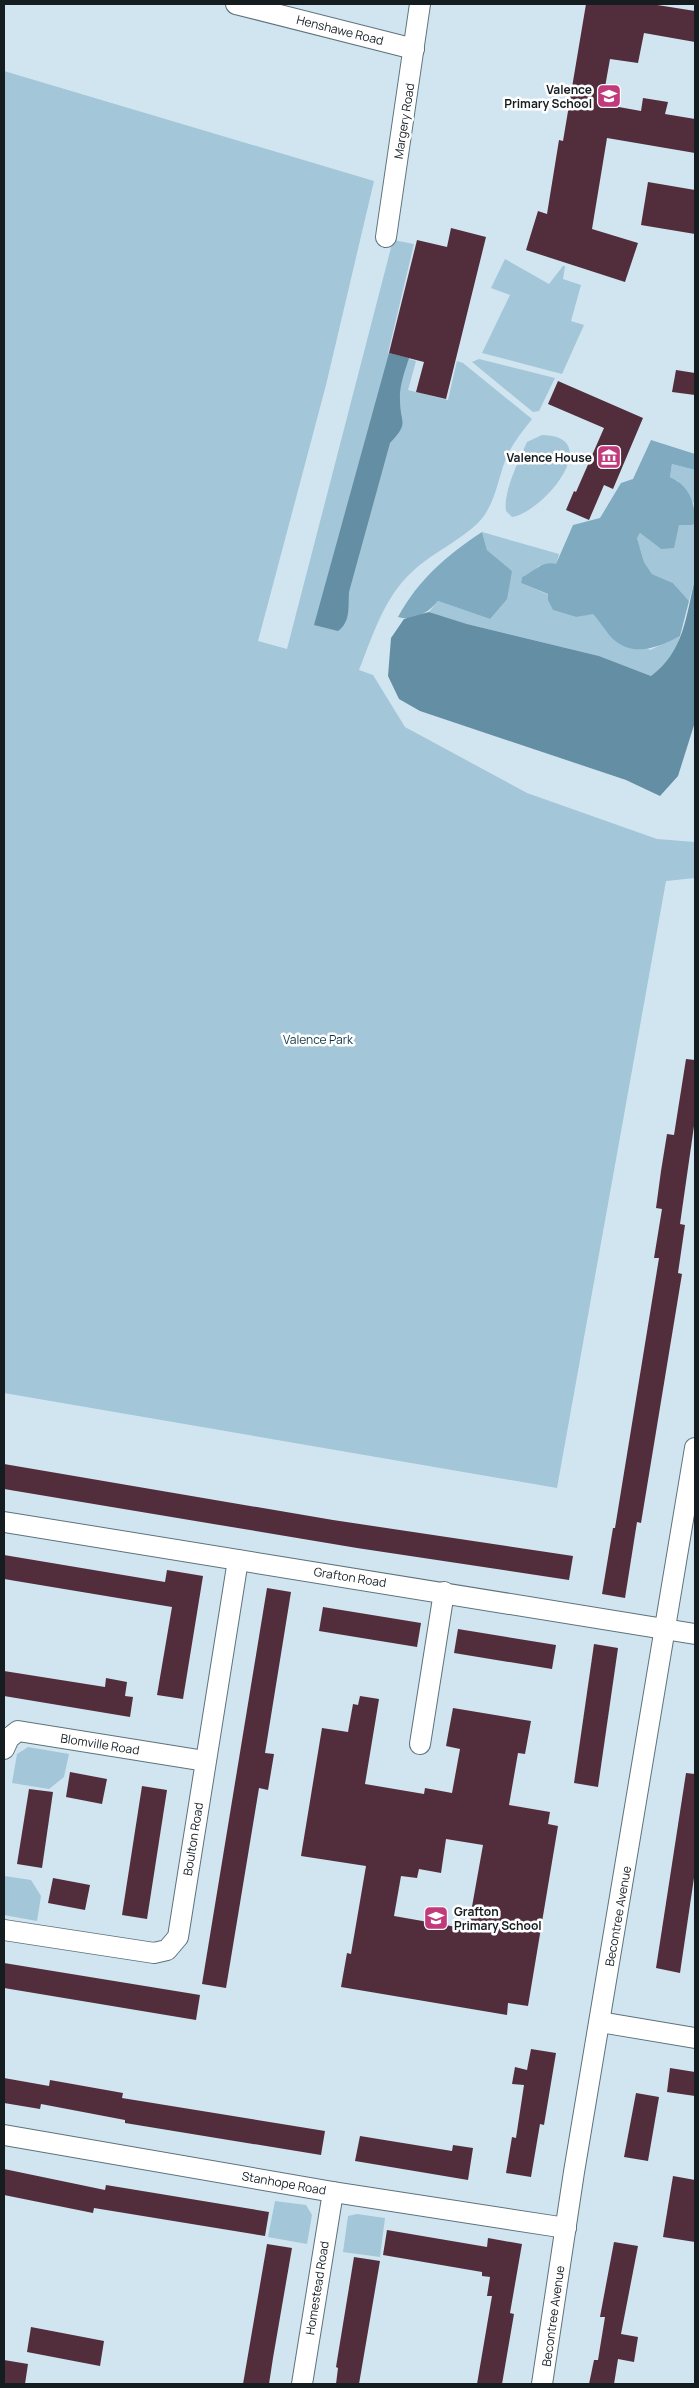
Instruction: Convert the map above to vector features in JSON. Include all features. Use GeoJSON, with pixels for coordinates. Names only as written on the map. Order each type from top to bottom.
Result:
{"type":"FeatureCollection","features":[{"type":"Feature","properties":{"kind":"street","name":"Henshawe Road"},"geometry":{"type":"LineString","coordinates":[[236,4],[414,49]]}},
{"type":"Feature","properties":{"kind":"street","name":"Margery Road"},"geometry":{"type":"LineString","coordinates":[[386,237],[420,4]]}},
{"type":"Feature","properties":{"kind":"street","name":"Becontree Avenue"},"geometry":{"type":"LineString","coordinates":[[542,2384],[695,1448]]}},
{"type":"Feature","properties":{"kind":"street","name":"Grafton Road"},"geometry":{"type":"LineString","coordinates":[[4,1522],[695,1634]]}},
{"type":"Feature","properties":{"kind":"street","name":"Boulton Road"},"geometry":{"type":"LineString","coordinates":[[4,1930],[154,1953],[167,1950],[178,1937],[238,1560]]}},
{"type":"Feature","properties":{"kind":"street"},"geometry":{"type":"LineString","coordinates":[[420,1744],[444,1592]]}},
{"type":"Feature","properties":{"kind":"street","name":"Blomville Road"},"geometry":{"type":"LineString","coordinates":[[4,1749],[9,1738],[18,1731],[205,1761]]}},
{"type":"Feature","properties":{"kind":"street"},"geometry":{"type":"LineString","coordinates":[[600,2022],[695,2038]]}},
{"type":"Feature","properties":{"kind":"street","name":"Stanhope Road"},"geometry":{"type":"LineString","coordinates":[[4,2135],[333,2192],[566,2228]]}},
{"type":"Feature","properties":{"kind":"street","name":"Homestead Road"},"geometry":{"type":"LineString","coordinates":[[302,2384],[333,2192]]}},
{"type":"Feature","properties":{"kind":"green space","name":"Valence Park"},"geometry":{"type":"Polygon","coordinates":[[[4,71],[374,181],[326,385],[258,641],[287,649],[393,240],[414,244],[388,353],[416,361],[408,390],[448,400],[457,361],[463,363],[532,419],[507,455],[493,499],[487,511],[473,527],[421,564],[403,581],[380,617],[359,670],[373,675],[405,727],[527,793],[657,839],[695,842],[695,878],[666,881],[557,1488],[4,1393],[4,71]]]}},
{"type":"Feature","properties":{"kind":"green space"},"geometry":{"type":"Polygon","coordinates":[[[505,259],[549,284],[565,266],[563,279],[581,285],[571,321],[584,325],[562,374],[482,353],[510,295],[491,288],[505,259]]]}},
{"type":"Feature","properties":{"kind":"green space"},"geometry":{"type":"Polygon","coordinates":[[[479,359],[555,378],[539,411],[533,412],[472,362],[479,359]]]}},
{"type":"Feature","properties":{"kind":"green space"},"geometry":{"type":"Polygon","coordinates":[[[542,435],[560,439],[569,448],[569,460],[563,474],[539,502],[525,512],[512,517],[506,511],[506,503],[512,476],[527,442],[542,435]]]}},
{"type":"Feature","properties":{"kind":"green space"},"geometry":{"type":"Polygon","coordinates":[[[672,464],[695,470],[695,505],[678,481],[670,477],[672,464]]]}},
{"type":"Feature","properties":{"kind":"green space"},"geometry":{"type":"Polygon","coordinates":[[[695,522],[695,579],[689,601],[673,583],[652,574],[644,562],[637,538],[640,533],[661,549],[679,525],[693,525],[695,522]]]}},
{"type":"Feature","properties":{"kind":"green space"},"geometry":{"type":"Polygon","coordinates":[[[482,532],[559,554],[556,565],[539,566],[531,573],[522,577],[521,583],[549,595],[553,610],[576,617],[593,613],[602,624],[650,650],[680,636],[673,654],[651,676],[599,656],[467,624],[429,612],[438,601],[490,619],[512,571],[487,550],[482,532]]]}},
{"type":"Feature","properties":{"kind":"green space"},"geometry":{"type":"Polygon","coordinates":[[[28,1747],[69,1754],[64,1777],[49,1789],[12,1783],[17,1754],[28,1747]]]}},
{"type":"Feature","properties":{"kind":"green space"},"geometry":{"type":"Polygon","coordinates":[[[4,1876],[31,1880],[41,1896],[37,1921],[4,1915],[4,1876]]]}},
{"type":"Feature","properties":{"kind":"green space"},"geometry":{"type":"Polygon","coordinates":[[[275,2201],[306,2205],[312,2215],[307,2244],[268,2237],[275,2201]]]}},
{"type":"Feature","properties":{"kind":"green space"},"geometry":{"type":"Polygon","coordinates":[[[357,2214],[385,2218],[380,2257],[343,2252],[348,2216],[357,2214]]]}},
{"type":"Feature","properties":{"kind":"shaded area"},"geometry":{"type":"Polygon","coordinates":[[[389,353],[409,358],[400,389],[402,426],[390,443],[349,592],[347,618],[338,631],[314,625],[389,353]]]}},
{"type":"Feature","properties":{"kind":"shaded area"},"geometry":{"type":"Polygon","coordinates":[[[651,440],[695,454],[695,470],[672,464],[670,477],[682,485],[690,495],[694,507],[695,522],[693,525],[679,525],[674,548],[661,549],[640,533],[637,538],[644,562],[652,574],[673,583],[689,601],[680,636],[655,647],[638,649],[621,645],[613,639],[593,614],[576,617],[553,610],[548,600],[548,594],[521,583],[522,577],[538,567],[551,563],[556,564],[573,525],[600,518],[621,483],[633,479],[651,440]]]}},
{"type":"Feature","properties":{"kind":"shaded area"},"geometry":{"type":"Polygon","coordinates":[[[482,532],[487,550],[512,571],[507,599],[490,619],[438,601],[421,615],[410,618],[398,617],[415,591],[434,569],[482,532]]]}},
{"type":"Feature","properties":{"kind":"shaded area"},"geometry":{"type":"Polygon","coordinates":[[[695,579],[695,722],[678,776],[660,796],[626,780],[420,711],[399,699],[388,676],[391,638],[404,619],[429,612],[467,624],[599,656],[651,676],[671,656],[677,645],[686,620],[695,579]]]}},
{"type":"Feature","properties":{"kind":"building"},"geometry":{"type":"Polygon","coordinates":[[[586,4],[651,4],[695,11],[695,42],[644,33],[638,63],[610,59],[602,104],[641,111],[643,98],[668,102],[665,114],[695,119],[695,153],[607,138],[592,229],[638,243],[625,282],[526,250],[538,211],[547,214],[559,140],[563,141],[586,4]]]}},
{"type":"Feature","properties":{"kind":"building"},"geometry":{"type":"Polygon","coordinates":[[[648,182],[695,190],[695,234],[641,225],[648,182]]]}},
{"type":"Feature","properties":{"kind":"building"},"geometry":{"type":"Polygon","coordinates":[[[451,228],[486,237],[446,399],[416,392],[424,362],[389,353],[417,240],[447,247],[451,228]]]}},
{"type":"Feature","properties":{"kind":"building"},"geometry":{"type":"Polygon","coordinates":[[[676,370],[695,373],[695,395],[672,392],[676,370]]]}},
{"type":"Feature","properties":{"kind":"building","name":"Valence House"},"geometry":{"type":"Polygon","coordinates":[[[558,381],[643,418],[613,489],[604,485],[589,520],[566,510],[574,491],[576,492],[604,428],[548,404],[558,381]]]}},
{"type":"Feature","properties":{"kind":"building"},"geometry":{"type":"Polygon","coordinates":[[[686,1059],[695,1060],[695,1119],[680,1224],[685,1225],[678,1273],[682,1274],[641,1523],[637,1522],[625,1598],[602,1594],[613,1528],[615,1528],[659,1258],[654,1258],[662,1209],[656,1208],[661,1171],[667,1134],[674,1135],[686,1059]]]}},
{"type":"Feature","properties":{"kind":"building"},"geometry":{"type":"Polygon","coordinates":[[[4,1464],[333,1520],[573,1556],[569,1580],[357,1548],[4,1489],[4,1464]]]}},
{"type":"Feature","properties":{"kind":"building"},"geometry":{"type":"Polygon","coordinates":[[[4,1555],[165,1582],[167,1570],[203,1576],[183,1699],[157,1695],[172,1607],[4,1579],[4,1555]]]}},
{"type":"Feature","properties":{"kind":"building"},"geometry":{"type":"Polygon","coordinates":[[[267,1588],[291,1592],[265,1753],[274,1754],[268,1790],[259,1788],[226,1988],[202,1984],[267,1588]]]}},
{"type":"Feature","properties":{"kind":"building"},"geometry":{"type":"Polygon","coordinates":[[[323,1607],[421,1623],[417,1647],[319,1631],[323,1607]]]}},
{"type":"Feature","properties":{"kind":"building"},"geometry":{"type":"Polygon","coordinates":[[[458,1629],[556,1645],[552,1669],[454,1653],[458,1629]]]}},
{"type":"Feature","properties":{"kind":"building"},"geometry":{"type":"Polygon","coordinates":[[[594,1644],[618,1648],[598,1787],[574,1783],[594,1644]]]}},
{"type":"Feature","properties":{"kind":"building"},"geometry":{"type":"Polygon","coordinates":[[[4,1671],[105,1687],[106,1678],[127,1682],[125,1696],[133,1697],[130,1717],[4,1696],[4,1671]]]}},
{"type":"Feature","properties":{"kind":"building"},"geometry":{"type":"Polygon","coordinates":[[[360,1696],[379,1699],[365,1784],[424,1794],[425,1788],[452,1793],[460,1749],[446,1746],[453,1708],[531,1721],[525,1754],[518,1753],[509,1805],[550,1812],[548,1824],[558,1826],[528,2006],[508,2003],[507,2015],[341,1987],[347,1953],[351,1954],[366,1866],[301,1856],[322,1728],[348,1732],[353,1704],[358,1705],[360,1696]],[[446,1839],[441,1873],[419,1869],[417,1878],[401,1876],[394,1916],[468,1929],[483,1845],[446,1839]]]}},
{"type":"Feature","properties":{"kind":"building"},"geometry":{"type":"Polygon","coordinates":[[[70,1772],[107,1779],[102,1804],[66,1797],[70,1772]]]}},
{"type":"Feature","properties":{"kind":"building"},"geometry":{"type":"Polygon","coordinates":[[[686,1773],[695,1774],[695,1871],[680,1973],[656,1968],[686,1773]]]}},
{"type":"Feature","properties":{"kind":"building"},"geometry":{"type":"Polygon","coordinates":[[[142,1786],[167,1790],[147,1919],[122,1915],[142,1786]]]}},
{"type":"Feature","properties":{"kind":"building"},"geometry":{"type":"Polygon","coordinates":[[[29,1789],[53,1792],[42,1868],[17,1864],[29,1789]]]}},
{"type":"Feature","properties":{"kind":"building"},"geometry":{"type":"Polygon","coordinates":[[[53,1878],[90,1885],[85,1910],[48,1903],[53,1878]]]}},
{"type":"Feature","properties":{"kind":"building"},"geometry":{"type":"Polygon","coordinates":[[[4,1963],[200,1995],[196,2020],[4,1988],[4,1963]]]}},
{"type":"Feature","properties":{"kind":"building"},"geometry":{"type":"Polygon","coordinates":[[[531,2049],[556,2053],[544,2125],[540,2124],[531,2177],[506,2173],[512,2137],[516,2138],[524,2085],[512,2084],[515,2067],[527,2070],[531,2049]]]}},
{"type":"Feature","properties":{"kind":"building"},"geometry":{"type":"Polygon","coordinates":[[[670,2068],[695,2072],[695,2096],[667,2092],[670,2068]]]}},
{"type":"Feature","properties":{"kind":"building"},"geometry":{"type":"Polygon","coordinates":[[[4,2078],[49,2086],[50,2080],[123,2093],[122,2098],[325,2131],[321,2155],[125,2123],[125,2120],[41,2104],[40,2109],[4,2103],[4,2078]]]}},
{"type":"Feature","properties":{"kind":"building"},"geometry":{"type":"Polygon","coordinates":[[[636,2093],[659,2097],[648,2161],[624,2157],[636,2093]]]}},
{"type":"Feature","properties":{"kind":"building"},"geometry":{"type":"Polygon","coordinates":[[[360,2136],[452,2151],[453,2145],[473,2148],[468,2180],[355,2161],[360,2136]]]}},
{"type":"Feature","properties":{"kind":"building"},"geometry":{"type":"Polygon","coordinates":[[[4,2169],[105,2190],[106,2185],[269,2212],[265,2236],[94,2208],[93,2213],[4,2195],[4,2169]]]}},
{"type":"Feature","properties":{"kind":"building"},"geometry":{"type":"Polygon","coordinates":[[[673,2176],[695,2180],[695,2242],[663,2237],[673,2176]]]}},
{"type":"Feature","properties":{"kind":"building"},"geometry":{"type":"Polygon","coordinates":[[[387,2230],[487,2247],[488,2238],[522,2244],[510,2313],[514,2314],[502,2384],[477,2384],[492,2296],[487,2296],[490,2277],[482,2276],[482,2272],[383,2255],[387,2230]]]}},
{"type":"Feature","properties":{"kind":"building"},"geometry":{"type":"Polygon","coordinates":[[[614,2242],[638,2246],[621,2334],[638,2337],[634,2362],[618,2359],[614,2384],[589,2384],[594,2360],[598,2360],[605,2317],[600,2317],[614,2242]]]}},
{"type":"Feature","properties":{"kind":"building"},"geometry":{"type":"Polygon","coordinates":[[[267,2244],[292,2248],[269,2384],[243,2384],[267,2244]]]}},
{"type":"Feature","properties":{"kind":"building"},"geometry":{"type":"Polygon","coordinates":[[[354,2257],[380,2261],[359,2384],[336,2384],[338,2368],[336,2367],[354,2257]]]}},
{"type":"Feature","properties":{"kind":"building"},"geometry":{"type":"Polygon","coordinates":[[[31,2327],[104,2341],[100,2366],[27,2352],[31,2327]]]}},
{"type":"Feature","properties":{"kind":"building"},"geometry":{"type":"Polygon","coordinates":[[[4,2360],[28,2364],[25,2384],[4,2384],[4,2360]]]}},
{"type":"Feature","properties":{"kind":"place","name":"Valence Primary School"},"geometry":{"type":"Point","coordinates":[609,96]}},
{"type":"Feature","properties":{"kind":"place","name":"Valence House"},"geometry":{"type":"Point","coordinates":[609,457]}},
{"type":"Feature","properties":{"kind":"place","name":"Grafton Primary School"},"geometry":{"type":"Point","coordinates":[436,1918]}}]}
